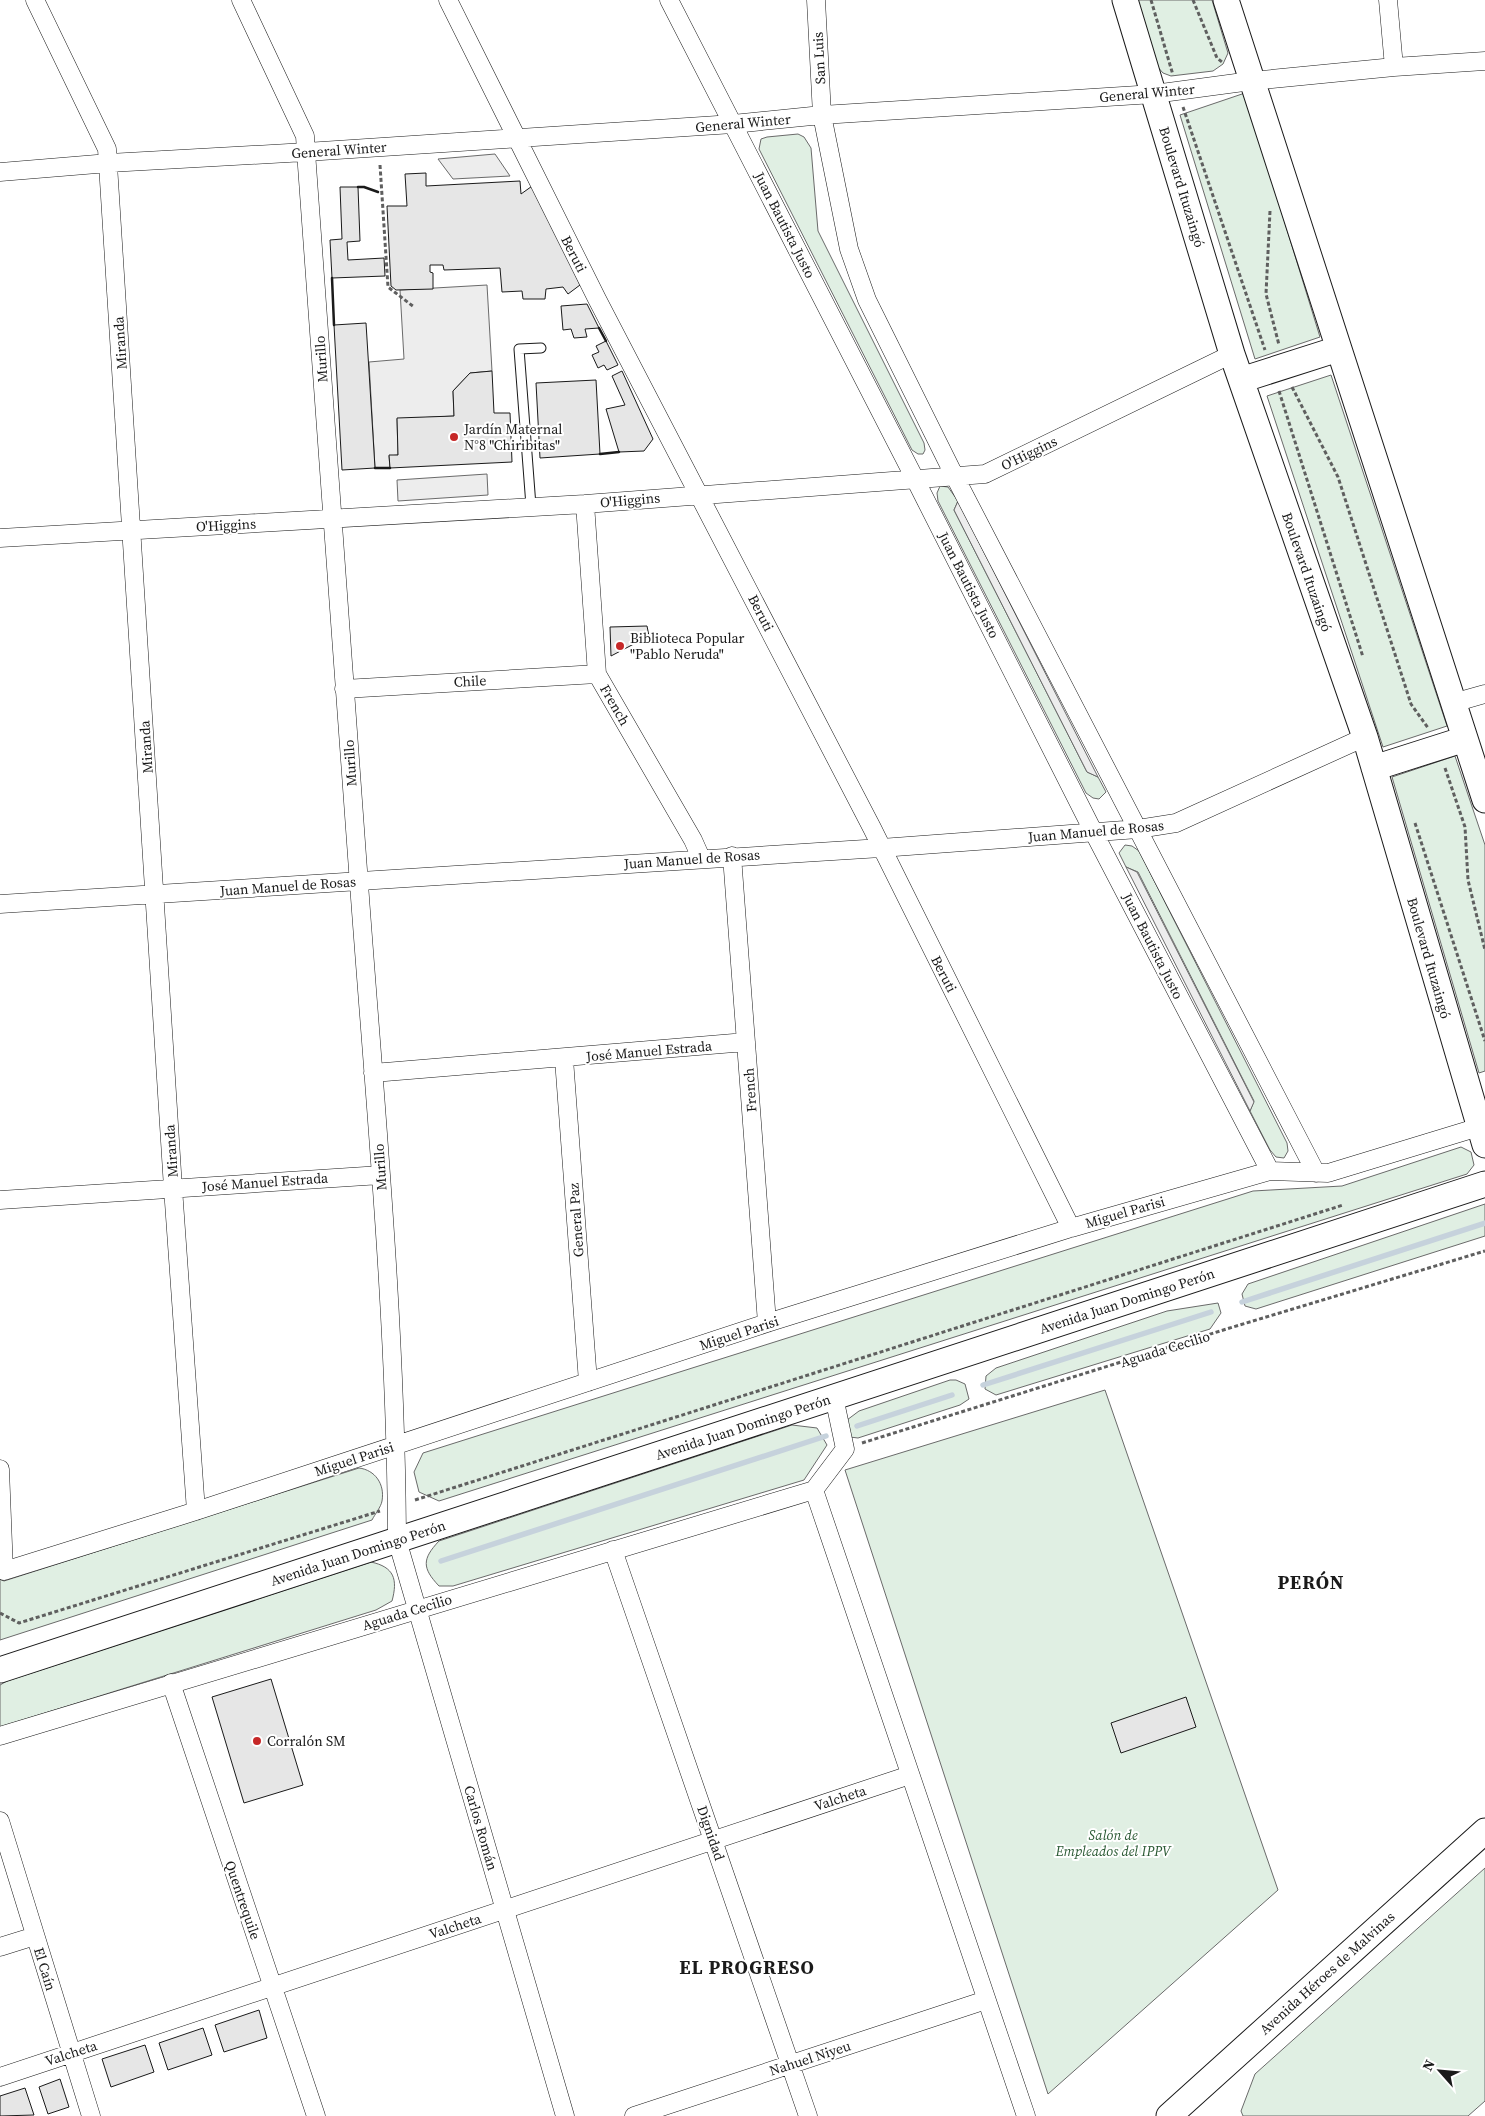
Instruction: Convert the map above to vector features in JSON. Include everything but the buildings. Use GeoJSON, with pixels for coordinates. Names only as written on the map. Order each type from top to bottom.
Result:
{"type":"FeatureCollection","features":[{"type":"Feature","properties":{"kind":"main road","name":"Boulevard Ituzaingó"},"geometry":{"type":"LineString","coordinates":[[1125,0],[1232,354],[1365,737],[1476,1086],[1482,1136]]}},
{"type":"Feature","properties":{"kind":"main road"},"geometry":{"type":"LineString","coordinates":[[1226,0],[1243,82],[1338,349],[1485,800]]}},
{"type":"Feature","properties":{"kind":"main road"},"geometry":{"type":"LineString","coordinates":[[1241,380],[1338,349]]}},
{"type":"Feature","properties":{"kind":"main road"},"geometry":{"type":"LineString","coordinates":[[1374,768],[1465,739]]}},
{"type":"Feature","properties":{"kind":"main road","name":"Avenida Juan Domingo Perón"},"geometry":{"type":"LineString","coordinates":[[0,1670],[1485,1184]]}},
{"type":"Feature","properties":{"kind":"main road","name":"Avenida Héroes de Malvinas"},"geometry":{"type":"LineString","coordinates":[[1179,2110],[1485,1831]]}},
{"type":"Feature","properties":{"kind":"street","name":"Miranda"},"geometry":{"type":"LineString","coordinates":[[35,0],[107,148],[196,1511]]}},
{"type":"Feature","properties":{"kind":"street","name":"Murillo"},"geometry":{"type":"LineString","coordinates":[[241,0],[305,136],[381,1174],[397,1445],[397,1540]]}},
{"type":"Feature","properties":{"kind":"street","name":"Beruti"},"geometry":{"type":"LineString","coordinates":[[448,0],[516,139],[881,848],[1071,1228]]}},
{"type":"Feature","properties":{"kind":"street","name":"Juan Bautista Justo"},"geometry":{"type":"LineString","coordinates":[[669,0],[916,479],[1094,833],[1270,1171]]}},
{"type":"Feature","properties":{"kind":"street","name":"San Luis"},"geometry":{"type":"LineString","coordinates":[[816,0],[822,116]]}},
{"type":"Feature","properties":{"kind":"street"},"geometry":{"type":"LineString","coordinates":[[1388,0],[1394,66]]}},
{"type":"Feature","properties":{"kind":"street","name":"General Winter"},"geometry":{"type":"LineString","coordinates":[[0,172],[108,163],[516,139],[1154,94],[1243,82],[1394,66],[1485,62]]}},
{"type":"Feature","properties":{"kind":"street"},"geometry":{"type":"LineString","coordinates":[[822,116],[849,249],[867,300],[955,477],[1316,1173]]}},
{"type":"Feature","properties":{"kind":"street","name":"O'Higgins"},"geometry":{"type":"LineString","coordinates":[[0,538],[585,504],[985,474],[1232,354]]}},
{"type":"Feature","properties":{"kind":"street","name":"French"},"geometry":{"type":"LineString","coordinates":[[585,504],[597,674],[693,840],[701,858]]}},
{"type":"Feature","properties":{"kind":"street","name":"Chile"},"geometry":{"type":"LineString","coordinates":[[344,689],[597,674]]}},
{"type":"Feature","properties":{"kind":"street"},"geometry":{"type":"LineString","coordinates":[[1453,703],[1485,694]]}},
{"type":"Feature","properties":{"kind":"street","name":"Juan Manuel de Rosas"},"geometry":{"type":"LineString","coordinates":[[0,904],[881,848],[1094,833],[1138,828],[1176,823],[1365,737]]}},
{"type":"Feature","properties":{"kind":"street","name":"French"},"geometry":{"type":"LineString","coordinates":[[732,856],[768,1323]]}},
{"type":"Feature","properties":{"kind":"street","name":"José Manuel Estrada"},"geometry":{"type":"LineString","coordinates":[[374,1073],[564,1059],[746,1042]]}},
{"type":"Feature","properties":{"kind":"street","name":"General Paz"},"geometry":{"type":"LineString","coordinates":[[564,1059],[588,1382]]}},
{"type":"Feature","properties":{"kind":"street","name":"Miguel Parisi"},"geometry":{"type":"LineString","coordinates":[[1,1496],[4,1571],[196,1511],[768,1323],[1071,1228],[1270,1171],[1328,1173],[1482,1136]]}},
{"type":"Feature","properties":{"kind":"street","name":"José Manuel Estrada"},"geometry":{"type":"LineString","coordinates":[[0,1200],[381,1174]]}},
{"type":"Feature","properties":{"kind":"street"},"geometry":{"type":"LineString","coordinates":[[834,1397],[845,1448],[814,1490],[1026,2116]]}},
{"type":"Feature","properties":{"kind":"street"},"geometry":{"type":"LineString","coordinates":[[0,1468],[1,1496]]}},
{"type":"Feature","properties":{"kind":"street","name":"Aguada Cecilio"},"geometry":{"type":"LineString","coordinates":[[0,1736],[814,1490]]}},
{"type":"Feature","properties":{"kind":"street","name":"Carlos Román"},"geometry":{"type":"LineString","coordinates":[[397,1540],[565,2116]]}},
{"type":"Feature","properties":{"kind":"street","name":"Dignidad"},"geometry":{"type":"LineString","coordinates":[[613,1550],[808,2116]]}},
{"type":"Feature","properties":{"kind":"street","name":"Quentrequile"},"geometry":{"type":"LineString","coordinates":[[171,1683],[316,2116]]}},
{"type":"Feature","properties":{"kind":"street","name":"Valcheta"},"geometry":{"type":"LineString","coordinates":[[0,2077],[910,1775]]}},
{"type":"Feature","properties":{"kind":"street","name":"El Caín"},"geometry":{"type":"LineString","coordinates":[[0,1821],[91,2116]]}},
{"type":"Feature","properties":{"kind":"street"},"geometry":{"type":"LineString","coordinates":[[0,1947],[36,1936]]}},
{"type":"Feature","properties":{"kind":"street","name":"Nahuel Niyeu"},"geometry":{"type":"LineString","coordinates":[[634,2116],[986,2000]]}},
{"type":"Feature","properties":{"kind":"lane"},"geometry":{"type":"LineString","coordinates":[[531,506],[519,349],[541,348]]}},
{"type":"Feature","properties":{"kind":"path"},"geometry":{"type":"LineString","coordinates":[[1151,0],[1178,91],[1278,368],[1366,666]]}},
{"type":"Feature","properties":{"kind":"path"},"geometry":{"type":"LineString","coordinates":[[1193,0],[1217,58],[1243,82]]}},
{"type":"Feature","properties":{"kind":"path"},"geometry":{"type":"LineString","coordinates":[[379,147],[388,287],[414,307]]}},
{"type":"Feature","properties":{"kind":"path"},"geometry":{"type":"LineString","coordinates":[[1270,209],[1266,294],[1278,368],[1294,393],[1338,477],[1411,704],[1440,747],[1465,827],[1468,880],[1485,950]]}},
{"type":"Feature","properties":{"kind":"path"},"geometry":{"type":"LineString","coordinates":[[1414,817],[1485,1041]]}},
{"type":"Feature","properties":{"kind":"path"},"geometry":{"type":"LineString","coordinates":[[0,1613],[19,1623],[397,1506],[1353,1202]]}},
{"type":"Feature","properties":{"kind":"path","name":"Aguada Cecilio"},"geometry":{"type":"LineString","coordinates":[[845,1448],[1485,1251]]}},
{"type":"Feature","properties":{"kind":"green space"},"geometry":{"type":"Polygon","coordinates":[[[1137,0],[1212,0],[1228,53],[1223,64],[1213,71],[1171,76],[1163,73],[1156,65],[1137,0]]]}},
{"type":"Feature","properties":{"kind":"green space"},"geometry":{"type":"Polygon","coordinates":[[[1245,93],[1320,337],[1255,359],[1180,115],[1245,93]]]}},
{"type":"Feature","properties":{"kind":"green space"},"geometry":{"type":"Polygon","coordinates":[[[798,134],[804,137],[811,148],[818,231],[924,443],[925,450],[923,454],[918,454],[912,450],[759,149],[761,139],[798,134]]]}},
{"type":"Feature","properties":{"kind":"green space"},"geometry":{"type":"Polygon","coordinates":[[[1331,375],[1447,726],[1383,747],[1267,396],[1331,375]]]}},
{"type":"Feature","properties":{"kind":"green space"},"geometry":{"type":"Polygon","coordinates":[[[940,486],[948,487],[958,501],[954,510],[1087,772],[1098,777],[1106,792],[1099,799],[1093,798],[1086,793],[938,501],[937,493],[940,486]]]}},
{"type":"Feature","properties":{"kind":"green space"},"geometry":{"type":"Polygon","coordinates":[[[1455,756],[1485,845],[1485,1071],[1479,1073],[1392,777],[1455,756]]]}},
{"type":"Feature","properties":{"kind":"green space"},"geometry":{"type":"Polygon","coordinates":[[[1125,845],[1132,846],[1139,851],[1287,1143],[1288,1151],[1284,1158],[1276,1157],[1270,1150],[1250,1111],[1254,1101],[1138,872],[1126,867],[1119,853],[1125,845]]]}},
{"type":"Feature","properties":{"kind":"green space"},"geometry":{"type":"Polygon","coordinates":[[[1461,1147],[1471,1152],[1474,1165],[1467,1174],[439,1501],[419,1492],[414,1472],[423,1453],[1253,1191],[1342,1186],[1461,1147]]]}},
{"type":"Feature","properties":{"kind":"green space"},"geometry":{"type":"Polygon","coordinates":[[[1485,1204],[1485,1236],[1256,1309],[1245,1306],[1242,1294],[1248,1284],[1485,1204]]]}},
{"type":"Feature","properties":{"kind":"green space"},"geometry":{"type":"Polygon","coordinates":[[[1218,1303],[1221,1313],[1210,1329],[996,1395],[985,1389],[986,1376],[996,1368],[1167,1311],[1218,1303]]]}},
{"type":"Feature","properties":{"kind":"green space"},"geometry":{"type":"Polygon","coordinates":[[[950,1380],[956,1380],[965,1384],[969,1399],[960,1405],[858,1438],[850,1437],[847,1420],[859,1411],[950,1380]]]}},
{"type":"Feature","properties":{"kind":"green space","name":"Salón de Empleados del IPPV"},"geometry":{"type":"Polygon","coordinates":[[[1105,1390],[1278,1890],[1048,2094],[845,1470],[1105,1390]]]}},
{"type":"Feature","properties":{"kind":"green space"},"geometry":{"type":"Polygon","coordinates":[[[792,1425],[817,1428],[827,1445],[804,1480],[453,1586],[439,1586],[429,1574],[426,1564],[427,1558],[439,1541],[792,1425]]]}},
{"type":"Feature","properties":{"kind":"green space"},"geometry":{"type":"Polygon","coordinates":[[[359,1468],[365,1469],[374,1475],[382,1489],[381,1503],[372,1520],[0,1640],[0,1579],[4,1581],[359,1468]]]}},
{"type":"Feature","properties":{"kind":"green space"},"geometry":{"type":"Polygon","coordinates":[[[371,1562],[385,1567],[394,1580],[392,1601],[376,1610],[0,1727],[0,1685],[7,1681],[371,1562]]]}},
{"type":"Feature","properties":{"kind":"green space"},"geometry":{"type":"Polygon","coordinates":[[[1485,1868],[1485,2101],[1468,2116],[1243,2116],[1241,2111],[1255,2074],[1485,1868]]]}},
{"type":"Feature","properties":{"kind":"shaded area"},"geometry":{"type":"Polygon","coordinates":[[[495,154],[510,176],[453,179],[438,159],[495,154]]]}},
{"type":"Feature","properties":{"kind":"shaded area"},"geometry":{"type":"Polygon","coordinates":[[[487,285],[492,371],[470,373],[453,391],[454,416],[397,419],[398,455],[389,456],[390,468],[375,468],[369,362],[404,359],[400,290],[487,285]]]}},
{"type":"Feature","properties":{"kind":"shaded area"},"geometry":{"type":"Polygon","coordinates":[[[487,474],[488,495],[398,501],[397,480],[487,474]]]}},
{"type":"Feature","properties":{"kind":"shaded area"},"geometry":{"type":"Polygon","coordinates":[[[958,501],[1098,777],[1087,772],[954,510],[958,501]]]}},
{"type":"Feature","properties":{"kind":"shaded area"},"geometry":{"type":"Polygon","coordinates":[[[1126,867],[1137,872],[1254,1102],[1250,1111],[1126,867]]]}},
{"type":"Feature","properties":{"kind":"waterway"},"geometry":{"type":"LineString","coordinates":[[1242,1302],[1485,1223]]}},
{"type":"Feature","properties":{"kind":"waterway"},"geometry":{"type":"LineString","coordinates":[[983,1385],[1211,1312]]}},
{"type":"Feature","properties":{"kind":"waterway"},"geometry":{"type":"LineString","coordinates":[[857,1426],[952,1395]]}},
{"type":"Feature","properties":{"kind":"waterway"},"geometry":{"type":"LineString","coordinates":[[441,1561],[826,1436]]}},
{"type":"Feature","properties":{"kind":"wall"},"geometry":{"type":"LineString","coordinates":[[358,187],[378,192]]}},
{"type":"Feature","properties":{"kind":"wall"},"geometry":{"type":"LineString","coordinates":[[332,278],[334,325]]}},
{"type":"Feature","properties":{"kind":"wall"},"geometry":{"type":"LineString","coordinates":[[599,328],[606,341]]}},
{"type":"Feature","properties":{"kind":"wall"},"geometry":{"type":"LineString","coordinates":[[600,454],[619,452]]}},
{"type":"Feature","properties":{"kind":"wall"},"geometry":{"type":"LineString","coordinates":[[375,468],[390,468]]}},
{"type":"Feature","properties":{"kind":"place","name":"Jardín Maternal N°8 \"Chiribitas\""},"geometry":{"type":"Point","coordinates":[454,437]}},
{"type":"Feature","properties":{"kind":"place","name":"Biblioteca Popular \"Pablo Neruda\""},"geometry":{"type":"Point","coordinates":[620,646]}},
{"type":"Feature","properties":{"kind":"place","name":"Corralón SM"},"geometry":{"type":"Point","coordinates":[257,1741]}},
{"type":"Feature","properties":{"kind":"district","name":"PERÓN"},"geometry":{"type":"Point","coordinates":[1311,1582]}},
{"type":"Feature","properties":{"kind":"district","name":"EL PROGRESO"},"geometry":{"type":"Point","coordinates":[747,1967]}}]}
